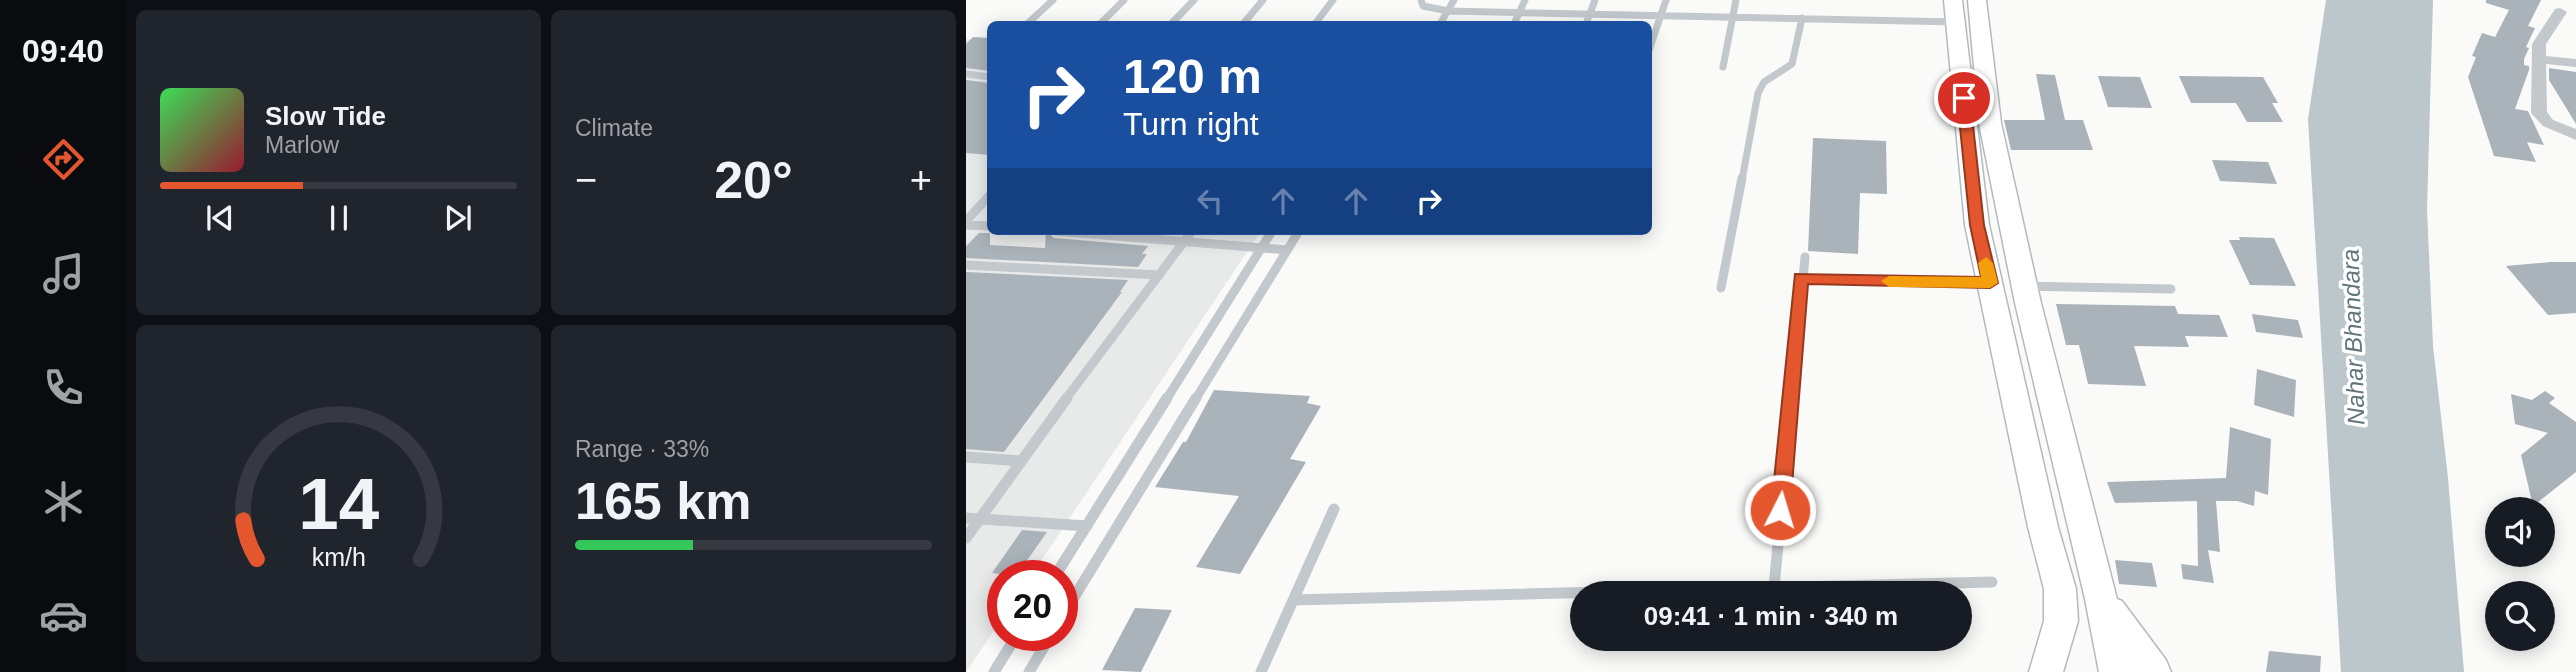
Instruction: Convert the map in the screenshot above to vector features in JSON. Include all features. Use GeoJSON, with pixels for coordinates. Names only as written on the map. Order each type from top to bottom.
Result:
{"type":"FeatureCollection","features":[{"type":"Feature","properties":{"kind":"main road"},"geometry":{"type":"LineString","coordinates":[[1977,0],[1990,123],[2024,286],[2101,599],[2116,672]]}},
{"type":"Feature","properties":{"kind":"main road"},"geometry":{"type":"LineString","coordinates":[[1954,11],[1977,225],[2043,527],[2060,589],[2061,621],[2046,672]]}},
{"type":"Feature","properties":{"kind":"main road"},"geometry":{"type":"LineString","coordinates":[[2101,599],[2125,636],[2154,672]]}},
{"type":"Feature","properties":{"kind":"street"},"geometry":{"type":"LineString","coordinates":[[2576,12],[2555,6],[2539,44],[2538,59],[2539,113],[2548,123],[2576,135]]}},
{"type":"Feature","properties":{"kind":"street"},"geometry":{"type":"LineString","coordinates":[[2538,59],[2576,63]]}},
{"type":"Feature","properties":{"kind":"lane"},"geometry":{"type":"LineString","coordinates":[[1030,21],[1054,0]]}},
{"type":"Feature","properties":{"kind":"lane"},"geometry":{"type":"LineString","coordinates":[[1103,21],[1124,0]]}},
{"type":"Feature","properties":{"kind":"lane"},"geometry":{"type":"LineString","coordinates":[[1174,21],[1194,0]]}},
{"type":"Feature","properties":{"kind":"lane"},"geometry":{"type":"LineString","coordinates":[[1246,21],[1264,0]]}},
{"type":"Feature","properties":{"kind":"lane"},"geometry":{"type":"LineString","coordinates":[[1317,21],[1333,0]]}},
{"type":"Feature","properties":{"kind":"lane"},"geometry":{"type":"LineString","coordinates":[[1421,0],[1423,6],[1429,9],[1448,10],[1802,18],[1954,11]]}},
{"type":"Feature","properties":{"kind":"lane"},"geometry":{"type":"LineString","coordinates":[[1442,21],[1454,0]]}},
{"type":"Feature","properties":{"kind":"lane"},"geometry":{"type":"LineString","coordinates":[[1516,21],[1525,0]]}},
{"type":"Feature","properties":{"kind":"lane"},"geometry":{"type":"LineString","coordinates":[[1587,21],[1595,0]]}},
{"type":"Feature","properties":{"kind":"lane"},"geometry":{"type":"LineString","coordinates":[[1652,43],[1666,0]]}},
{"type":"Feature","properties":{"kind":"lane"},"geometry":{"type":"LineString","coordinates":[[1723,67],[1736,0]]}},
{"type":"Feature","properties":{"kind":"lane"},"geometry":{"type":"LineString","coordinates":[[1721,288],[1760,84],[1793,64],[1802,18]]}},
{"type":"Feature","properties":{"kind":"lane"},"geometry":{"type":"LineString","coordinates":[[966,74],[987,77]]}},
{"type":"Feature","properties":{"kind":"lane"},"geometry":{"type":"LineString","coordinates":[[966,223],[987,198]]}},
{"type":"Feature","properties":{"kind":"lane"},"geometry":{"type":"LineString","coordinates":[[966,223],[987,226]]}},
{"type":"Feature","properties":{"kind":"lane"},"geometry":{"type":"LineString","coordinates":[[1112,235],[1287,250]]}},
{"type":"Feature","properties":{"kind":"lane"},"geometry":{"type":"LineString","coordinates":[[966,538],[1188,235]]}},
{"type":"Feature","properties":{"kind":"lane"},"geometry":{"type":"LineString","coordinates":[[1065,560],[1269,235]]}},
{"type":"Feature","properties":{"kind":"lane"},"geometry":{"type":"LineString","coordinates":[[1078,591],[1296,235]]}},
{"type":"Feature","properties":{"kind":"lane"},"geometry":{"type":"LineString","coordinates":[[1775,581],[1805,257]]}},
{"type":"Feature","properties":{"kind":"lane"},"geometry":{"type":"LineString","coordinates":[[966,265],[1158,275]]}},
{"type":"Feature","properties":{"kind":"lane"},"geometry":{"type":"LineString","coordinates":[[1801,278],[1990,283]]}},
{"type":"Feature","properties":{"kind":"lane"},"geometry":{"type":"LineString","coordinates":[[2024,286],[2171,289]]}},
{"type":"Feature","properties":{"kind":"lane"},"geometry":{"type":"LineString","coordinates":[[966,457],[1020,461]]}},
{"type":"Feature","properties":{"kind":"lane"},"geometry":{"type":"LineString","coordinates":[[1261,672],[1334,509]]}},
{"type":"Feature","properties":{"kind":"lane"},"geometry":{"type":"LineString","coordinates":[[966,518],[1087,526]]}},
{"type":"Feature","properties":{"kind":"lane"},"geometry":{"type":"LineString","coordinates":[[1972,582],[1992,582]]}},
{"type":"Feature","properties":{"kind":"lane"},"geometry":{"type":"LineString","coordinates":[[1294,600],[1570,593]]}},
{"type":"Feature","properties":{"kind":"lane"},"geometry":{"type":"LineString","coordinates":[[994,672],[1007,651]]}},
{"type":"Feature","properties":{"kind":"lane"},"geometry":{"type":"LineString","coordinates":[[1029,672],[1041,651]]}},
{"type":"Feature","properties":{"kind":"shaded area"},"geometry":{"type":"Polygon","coordinates":[[[966,39],[987,41],[987,235],[1258,235],[1042,560],[987,560],[987,641],[966,672],[966,39]]]}},
{"type":"Feature","properties":{"kind":"water","name":"Nahar Bhandara"},"geometry":{"type":"Polygon","coordinates":[[[2326,0],[2433,0],[2427,209],[2433,346],[2448,478],[2464,672],[2341,672],[2308,119],[2326,0]]]}},
{"type":"Feature","properties":{"kind":"building"},"geometry":{"type":"Polygon","coordinates":[[[2486,0],[2541,0],[2528,26],[2535,28],[2526,47],[2529,48],[2524,59],[2524,65],[2529,66],[2529,70],[2515,109],[2528,111],[2544,145],[2527,142],[2536,162],[2494,156],[2468,77],[2476,57],[2472,56],[2482,33],[2495,37],[2509,10],[2486,3],[2486,0]]]}},
{"type":"Feature","properties":{"kind":"building"},"geometry":{"type":"Polygon","coordinates":[[[973,37],[987,38],[987,71],[966,68],[966,44],[973,37]]]}},
{"type":"Feature","properties":{"kind":"building"},"geometry":{"type":"Polygon","coordinates":[[[2549,68],[2576,72],[2576,124],[2549,80],[2549,68]]]}},
{"type":"Feature","properties":{"kind":"building"},"geometry":{"type":"Polygon","coordinates":[[[2036,74],[2055,75],[2065,120],[2083,120],[2093,150],[2011,150],[2004,120],[2045,120],[2036,74]]]}},
{"type":"Feature","properties":{"kind":"building"},"geometry":{"type":"Polygon","coordinates":[[[2098,76],[2140,77],[2152,108],[2108,107],[2098,76]]]}},
{"type":"Feature","properties":{"kind":"building"},"geometry":{"type":"Polygon","coordinates":[[[2179,76],[2263,77],[2278,103],[2272,103],[2283,122],[2247,122],[2236,103],[2191,103],[2179,76]]]}},
{"type":"Feature","properties":{"kind":"building"},"geometry":{"type":"Polygon","coordinates":[[[966,80],[987,83],[987,155],[966,153],[966,80]]]}},
{"type":"Feature","properties":{"kind":"building"},"geometry":{"type":"Polygon","coordinates":[[[1813,138],[1886,141],[1887,194],[1860,193],[1858,254],[1808,251],[1813,138]]]}},
{"type":"Feature","properties":{"kind":"building"},"geometry":{"type":"Polygon","coordinates":[[[2212,160],[2268,162],[2277,184],[2220,181],[2212,160]]]}},
{"type":"Feature","properties":{"kind":"building"},"geometry":{"type":"Polygon","coordinates":[[[979,233],[990,235],[990,245],[1045,248],[1046,235],[1054,238],[1148,246],[1142,254],[1147,254],[1138,267],[966,258],[966,246],[979,233]]]}},
{"type":"Feature","properties":{"kind":"building"},"geometry":{"type":"Polygon","coordinates":[[[2239,237],[2274,238],[2296,286],[2250,285],[2229,240],[2240,240],[2239,237]]]}},
{"type":"Feature","properties":{"kind":"building"},"geometry":{"type":"Polygon","coordinates":[[[2576,262],[2576,313],[2548,315],[2506,266],[2576,262]]]}},
{"type":"Feature","properties":{"kind":"building"},"geometry":{"type":"Polygon","coordinates":[[[966,272],[1128,280],[1122,292],[1004,452],[966,449],[966,272]]]}},
{"type":"Feature","properties":{"kind":"building"},"geometry":{"type":"Polygon","coordinates":[[[2056,304],[2175,306],[2178,314],[2219,315],[2228,337],[2185,336],[2189,347],[2134,346],[2146,386],[2088,384],[2079,345],[2066,345],[2056,304]]]}},
{"type":"Feature","properties":{"kind":"building"},"geometry":{"type":"Polygon","coordinates":[[[2252,314],[2298,320],[2303,338],[2256,332],[2252,314]]]}},
{"type":"Feature","properties":{"kind":"building"},"geometry":{"type":"Polygon","coordinates":[[[2257,369],[2296,380],[2294,417],[2254,405],[2257,369]]]}},
{"type":"Feature","properties":{"kind":"building"},"geometry":{"type":"Polygon","coordinates":[[[1214,390],[1310,396],[1307,403],[1321,406],[1290,459],[1306,462],[1240,574],[1196,567],[1239,496],[1155,487],[1183,442],[1186,442],[1214,390]]]}},
{"type":"Feature","properties":{"kind":"building"},"geometry":{"type":"Polygon","coordinates":[[[2545,391],[2555,398],[2549,403],[2576,422],[2576,472],[2544,497],[2531,497],[2521,455],[2548,433],[2515,424],[2511,394],[2532,400],[2545,391]]]}},
{"type":"Feature","properties":{"kind":"building"},"geometry":{"type":"Polygon","coordinates":[[[2230,427],[2271,439],[2268,495],[2255,491],[2254,506],[2237,501],[2216,501],[2220,552],[2208,550],[2214,583],[2183,579],[2181,564],[2198,566],[2197,501],[2115,503],[2107,482],[2226,478],[2230,427]]]}},
{"type":"Feature","properties":{"kind":"building"},"geometry":{"type":"Polygon","coordinates":[[[1022,530],[1047,532],[1027,560],[1001,560],[1022,530]]]}},
{"type":"Feature","properties":{"kind":"building"},"geometry":{"type":"Polygon","coordinates":[[[2115,560],[2152,563],[2157,587],[2119,584],[2115,560]]]}},
{"type":"Feature","properties":{"kind":"building"},"geometry":{"type":"Polygon","coordinates":[[[1135,608],[1172,610],[1141,672],[1102,670],[1135,608]]]}},
{"type":"Feature","properties":{"kind":"building"},"geometry":{"type":"Polygon","coordinates":[[[2269,651],[2321,656],[2320,672],[2266,672],[2269,651]]]}},
{"type":"Feature","properties":{"kind":"slow traffic"},"geometry":{"type":"LineString","coordinates":[[1889,281],[1990,283],[1986,263]]}},
{"type":"Feature","properties":{"kind":"route"},"geometry":{"type":"LineString","coordinates":[[1780,510],[1801,278],[1990,283],[1977,225],[1964,98]]}}]}
